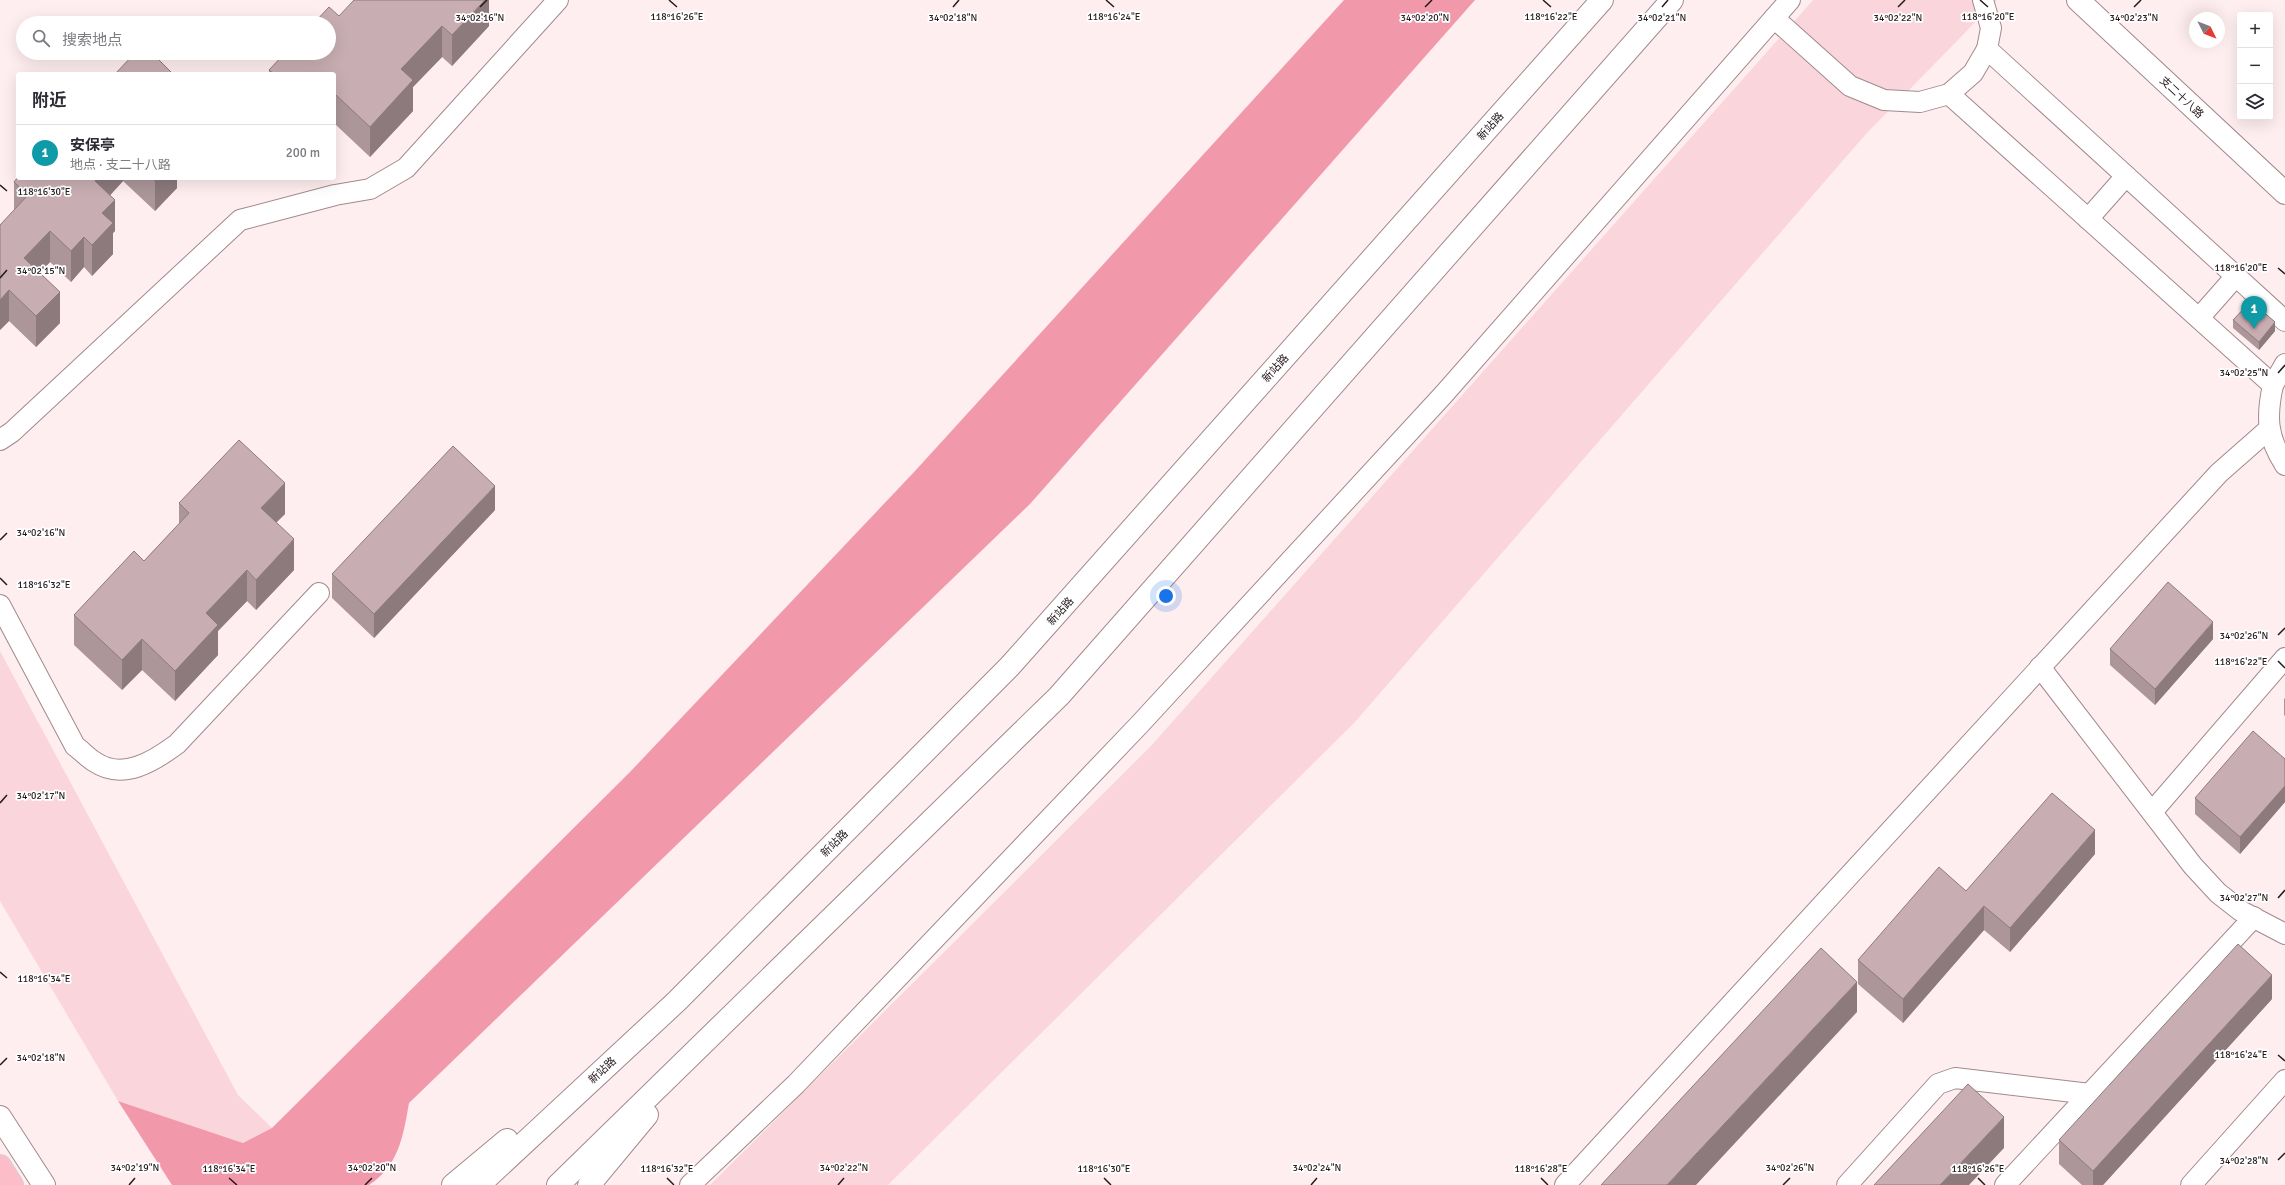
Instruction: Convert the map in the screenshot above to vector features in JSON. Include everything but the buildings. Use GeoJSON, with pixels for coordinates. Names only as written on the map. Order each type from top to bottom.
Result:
{"type":"FeatureCollection","features":[{"type":"Feature","properties":{"kind":"highway"},"geometry":{"type":"LineString","coordinates":[[0,1166],[12,1185]]}},
{"type":"Feature","properties":{"kind":"street","name":"新站路"},"geometry":{"type":"LineString","coordinates":[[479,1185],[677,1001],[1010,666],[1602,0]]}},
{"type":"Feature","properties":{"kind":"street"},"geometry":{"type":"LineString","coordinates":[[558,1185],[1058,696],[1672,0]]}},
{"type":"Feature","properties":{"kind":"street","name":"支二十八路"},"geometry":{"type":"LineString","coordinates":[[2078,0],[2285,193]]}},
{"type":"Feature","properties":{"kind":"street"},"geometry":{"type":"LineString","coordinates":[[453,1185],[677,1001]]}},
{"type":"Feature","properties":{"kind":"street"},"geometry":{"type":"LineString","coordinates":[[589,1185],[718,1029]]}},
{"type":"Feature","properties":{"kind":"street"},"geometry":{"type":"LineString","coordinates":[[0,1117],[44,1185]]}},
{"type":"Feature","properties":{"kind":"lane"},"geometry":{"type":"LineString","coordinates":[[0,440],[12,432],[240,220],[335,195],[370,190],[406,168],[558,0]]}},
{"type":"Feature","properties":{"kind":"lane"},"geometry":{"type":"LineString","coordinates":[[690,1185],[796,1084],[1145,719],[1444,394],[1790,0]]}},
{"type":"Feature","properties":{"kind":"lane"},"geometry":{"type":"LineString","coordinates":[[1774,18],[1850,86],[1884,100],[1920,102],[1949,94],[1973,73],[1988,49],[1991,28],[1983,0]]}},
{"type":"Feature","properties":{"kind":"lane"},"geometry":{"type":"LineString","coordinates":[[1988,49],[2285,320]]}},
{"type":"Feature","properties":{"kind":"lane"},"geometry":{"type":"LineString","coordinates":[[1949,94],[2273,385]]}},
{"type":"Feature","properties":{"kind":"lane"},"geometry":{"type":"LineString","coordinates":[[2088,218],[2126,176]]}},
{"type":"Feature","properties":{"kind":"lane"},"geometry":{"type":"LineString","coordinates":[[2199,318],[2236,276]]}},
{"type":"Feature","properties":{"kind":"lane"},"geometry":{"type":"LineString","coordinates":[[2285,364],[2273,385],[2268,406],[2269,429],[2276,452],[2285,465]]}},
{"type":"Feature","properties":{"kind":"lane"},"geometry":{"type":"LineString","coordinates":[[1565,1185],[2219,473],[2269,429]]}},
{"type":"Feature","properties":{"kind":"lane"},"geometry":{"type":"LineString","coordinates":[[0,605],[75,746],[96,763],[120,771],[140,766],[157,758],[177,744],[319,593]]}},
{"type":"Feature","properties":{"kind":"lane"},"geometry":{"type":"LineString","coordinates":[[2152,812],[2285,658]]}},
{"type":"Feature","properties":{"kind":"lane"},"geometry":{"type":"LineString","coordinates":[[2040,667],[2193,866],[2218,893],[2241,911],[2285,934]]}},
{"type":"Feature","properties":{"kind":"lane"},"geometry":{"type":"LineString","coordinates":[[2005,1185],[2254,917]]}},
{"type":"Feature","properties":{"kind":"lane"},"geometry":{"type":"LineString","coordinates":[[1847,1185],[1938,1084],[1955,1078],[2090,1094]]}},
{"type":"Feature","properties":{"kind":"lane"},"geometry":{"type":"LineString","coordinates":[[2191,1185],[2285,1080]]}},
{"type":"Feature","properties":{"kind":"shaded area"},"geometry":{"type":"Polygon","coordinates":[[[1344,0],[1475,0],[1030,504],[409,1103],[402,1139],[387,1169],[369,1185],[172,1185],[118,1101],[243,1143],[272,1128],[630,772],[915,471],[1344,0]]]}},
{"type":"Feature","properties":{"kind":"shaded area"},"geometry":{"type":"Polygon","coordinates":[[[1813,0],[1997,0],[1866,134],[1354,723],[888,1185],[710,1185],[1150,747],[1813,0]]]}},
{"type":"Feature","properties":{"kind":"shaded area"},"geometry":{"type":"Polygon","coordinates":[[[0,651],[238,1095],[272,1128],[243,1143],[118,1101],[0,901],[0,651]]]}},
{"type":"Feature","properties":{"kind":"place","name":"安保亭"},"geometry":{"type":"Point","coordinates":[2254,329]}}]}
